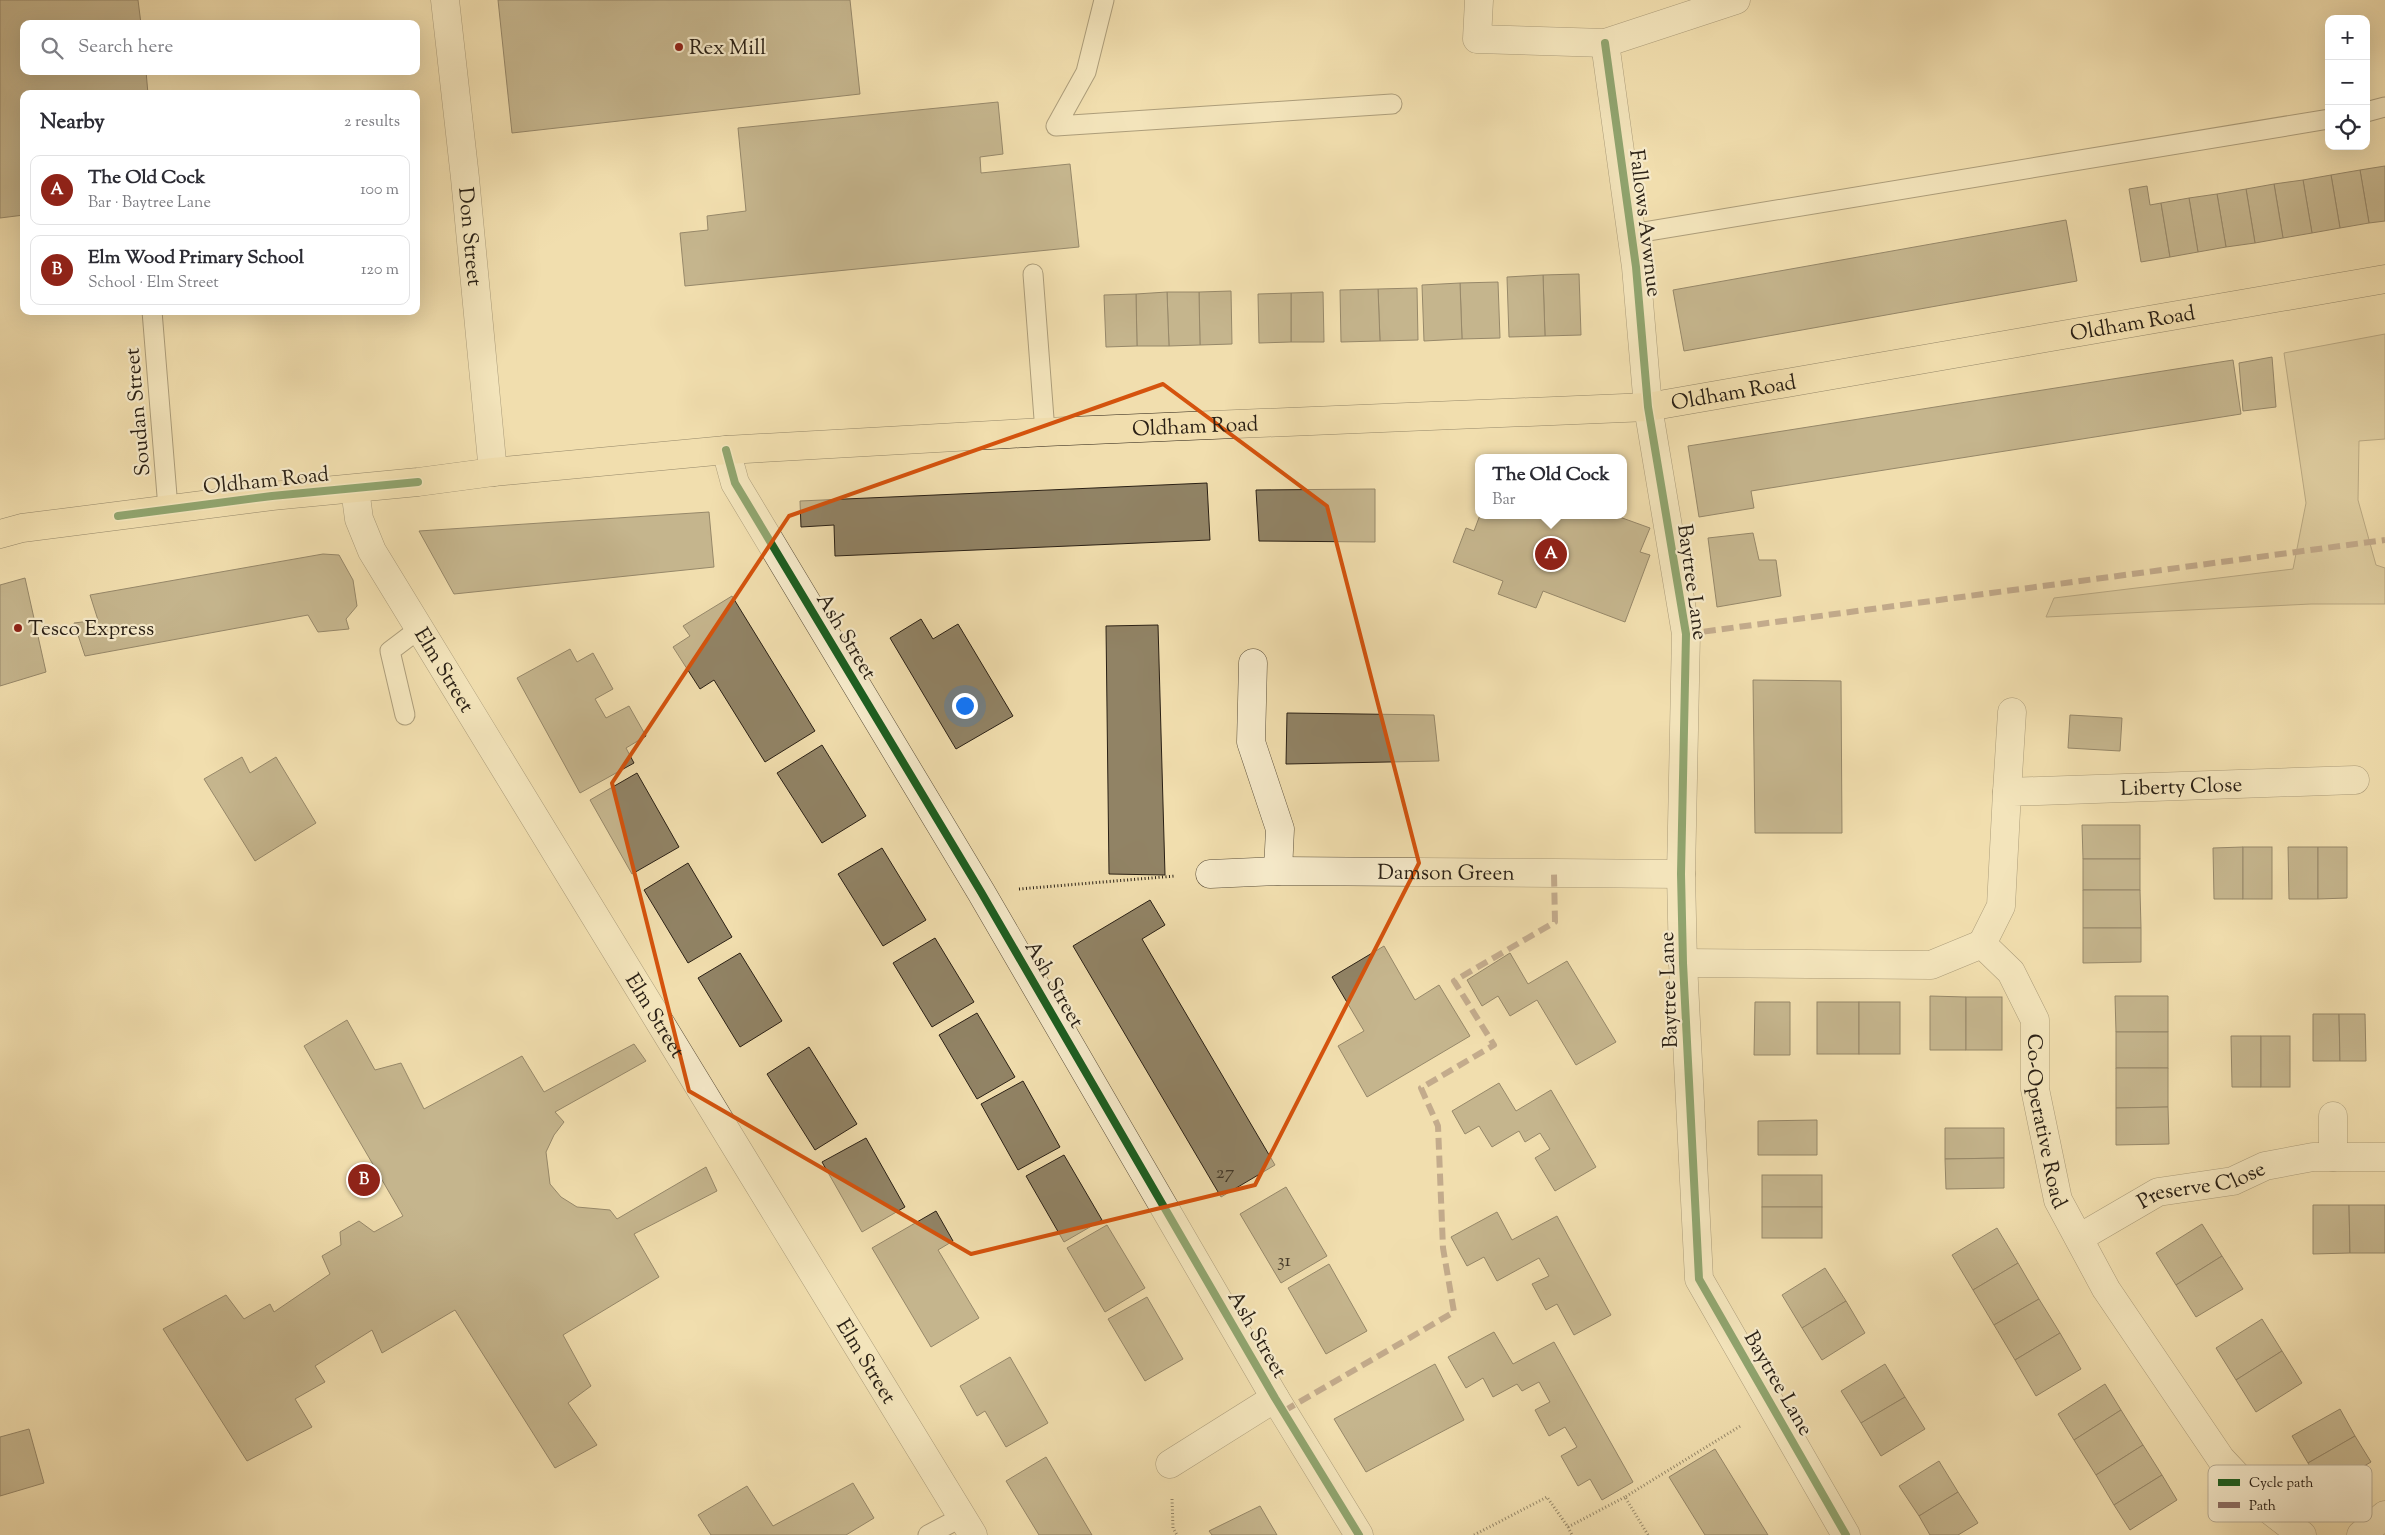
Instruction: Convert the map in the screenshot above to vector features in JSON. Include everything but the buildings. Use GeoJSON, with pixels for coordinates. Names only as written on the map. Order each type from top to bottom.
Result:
{"type":"FeatureCollection","features":[{"type":"Feature","properties":{"kind":"main road","name":"Oldham Road"},"geometry":{"type":"LineString","coordinates":[[0,534],[22,528],[168,508],[355,489],[493,472],[726,450],[1045,432],[1648,407],[2385,279]]}},
{"type":"Feature","properties":{"kind":"street","name":"Don Street"},"geometry":{"type":"LineString","coordinates":[[445,0],[466,188],[493,472]]}},
{"type":"Feature","properties":{"kind":"street"},"geometry":{"type":"LineString","coordinates":[[1479,0],[1477,39],[1605,43],[1736,0]]}},
{"type":"Feature","properties":{"kind":"street","name":"Fallows Avwnue"},"geometry":{"type":"LineString","coordinates":[[1605,43],[1631,234],[1648,407]]}},
{"type":"Feature","properties":{"kind":"street","name":"Baytree Lane"},"geometry":{"type":"LineString","coordinates":[[1648,407],[1686,634],[1681,874],[1683,963],[1699,1279],[1846,1535]]}},
{"type":"Feature","properties":{"kind":"street","name":"Ash Street"},"geometry":{"type":"LineString","coordinates":[[726,450],[735,483],[982,892],[1275,1398],[1359,1535]]}},
{"type":"Feature","properties":{"kind":"street","name":"Elm Street"},"geometry":{"type":"LineString","coordinates":[[355,489],[359,519],[364,535],[419,629],[967,1526]]}},
{"type":"Feature","properties":{"kind":"street"},"geometry":{"type":"LineString","coordinates":[[1254,663],[1251,742],[1280,829],[1278,871]]}},
{"type":"Feature","properties":{"kind":"street"},"geometry":{"type":"LineString","coordinates":[[1683,963],[1931,965],[1982,944],[2001,906],[2012,712]]}},
{"type":"Feature","properties":{"kind":"street","name":"Liberty Close"},"geometry":{"type":"LineString","coordinates":[[2007,792],[2356,780]]}},
{"type":"Feature","properties":{"kind":"street","name":"Damson Green"},"geometry":{"type":"LineString","coordinates":[[1210,874],[1278,871],[1681,874]]}},
{"type":"Feature","properties":{"kind":"street","name":"Co-Operative Road"},"geometry":{"type":"LineString","coordinates":[[1982,944],[2011,972],[2035,1020],[2035,1089],[2058,1200],[2106,1289],[2227,1465]]}},
{"type":"Feature","properties":{"kind":"street"},"geometry":{"type":"LineString","coordinates":[[2333,1116],[2333,1158]]}},
{"type":"Feature","properties":{"kind":"street","name":"Preserve Close"},"geometry":{"type":"LineString","coordinates":[[2078,1238],[2158,1192],[2234,1181],[2265,1166],[2313,1158],[2385,1157]]}},
{"type":"Feature","properties":{"kind":"street"},"geometry":{"type":"LineString","coordinates":[[1170,1464],[1275,1398]]}},
{"type":"Feature","properties":{"kind":"street"},"geometry":{"type":"LineString","coordinates":[[2360,1535],[2385,1515]]}},
{"type":"Feature","properties":{"kind":"street","name":"Co-Operative Road"},"geometry":{"type":"LineString","coordinates":[[2285,1522],[2302,1535]]}},
{"type":"Feature","properties":{"kind":"lane"},"geometry":{"type":"LineString","coordinates":[[1104,0],[1086,72],[1056,126],[1392,104]]}},
{"type":"Feature","properties":{"kind":"lane"},"geometry":{"type":"LineString","coordinates":[[2370,111],[2385,107]]}},
{"type":"Feature","properties":{"kind":"lane"},"geometry":{"type":"LineString","coordinates":[[1631,234],[2325,120]]}},
{"type":"Feature","properties":{"kind":"lane"},"geometry":{"type":"LineString","coordinates":[[1033,274],[1045,432]]}},
{"type":"Feature","properties":{"kind":"lane","name":"Soudan Street"},"geometry":{"type":"LineString","coordinates":[[152,315],[168,508]]}},
{"type":"Feature","properties":{"kind":"lane"},"geometry":{"type":"LineString","coordinates":[[405,715],[390,651],[419,629]]}},
{"type":"Feature","properties":{"kind":"lane"},"geometry":{"type":"LineString","coordinates":[[928,1535],[967,1526]]}},
{"type":"Feature","properties":{"kind":"path"},"geometry":{"type":"LineString","coordinates":[[982,892],[1210,874]]}},
{"type":"Feature","properties":{"kind":"path"},"geometry":{"type":"LineString","coordinates":[[1568,1527],[1625,1497],[1773,1407]]}},
{"type":"Feature","properties":{"kind":"path"},"geometry":{"type":"LineString","coordinates":[[1474,1535],[1547,1497],[1572,1535]]}},
{"type":"Feature","properties":{"kind":"path"},"geometry":{"type":"LineString","coordinates":[[1625,1497],[1648,1535]]}},
{"type":"Feature","properties":{"kind":"highlighted area"},"geometry":{"type":"Polygon","coordinates":[[[1163,384],[1327,506],[1419,863],[1255,1185],[971,1254],[689,1091],[612,783],[789,516],[1163,384]]]}},
{"type":"Feature","properties":{"kind":"shaded area"},"geometry":{"type":"Polygon","coordinates":[[[2385,334],[2385,439],[2359,441],[2358,500],[2376,565],[2385,568],[2385,604],[2311,604],[2046,617],[2054,598],[2293,569],[2306,503],[2284,353],[2385,334]]]}},
{"type":"Feature","properties":{"kind":"marked path"},"geometry":{"type":"LineString","coordinates":[[1686,634],[2385,540]]}},
{"type":"Feature","properties":{"kind":"marked path"},"geometry":{"type":"LineString","coordinates":[[1284,1411],[1454,1312],[1443,1248],[1438,1126],[1421,1088],[1494,1045],[1454,981],[1555,922],[1554,874]]}},
{"type":"Feature","properties":{"kind":"cycle path"},"geometry":{"type":"LineString","coordinates":[[1605,43],[1636,267],[1648,407],[1686,634],[1681,874],[1683,963],[1699,1279],[1846,1535]]}},
{"type":"Feature","properties":{"kind":"cycle path"},"geometry":{"type":"LineString","coordinates":[[726,450],[735,483],[981,892],[1275,1398],[1359,1535]]}},
{"type":"Feature","properties":{"kind":"cycle path"},"geometry":{"type":"LineString","coordinates":[[118,516],[272,496],[418,482]]}},
{"type":"Feature","properties":{"kind":"place","name":"Rex Mill"},"geometry":{"type":"Point","coordinates":[679,47]}},
{"type":"Feature","properties":{"kind":"place","name":"The Old Cock"},"geometry":{"type":"Point","coordinates":[1551,554]}},
{"type":"Feature","properties":{"kind":"place","name":"Tesco Express"},"geometry":{"type":"Point","coordinates":[18,628]}},
{"type":"Feature","properties":{"kind":"place","name":"Elm Wood Primary School"},"geometry":{"type":"Point","coordinates":[364,1180]}}]}
